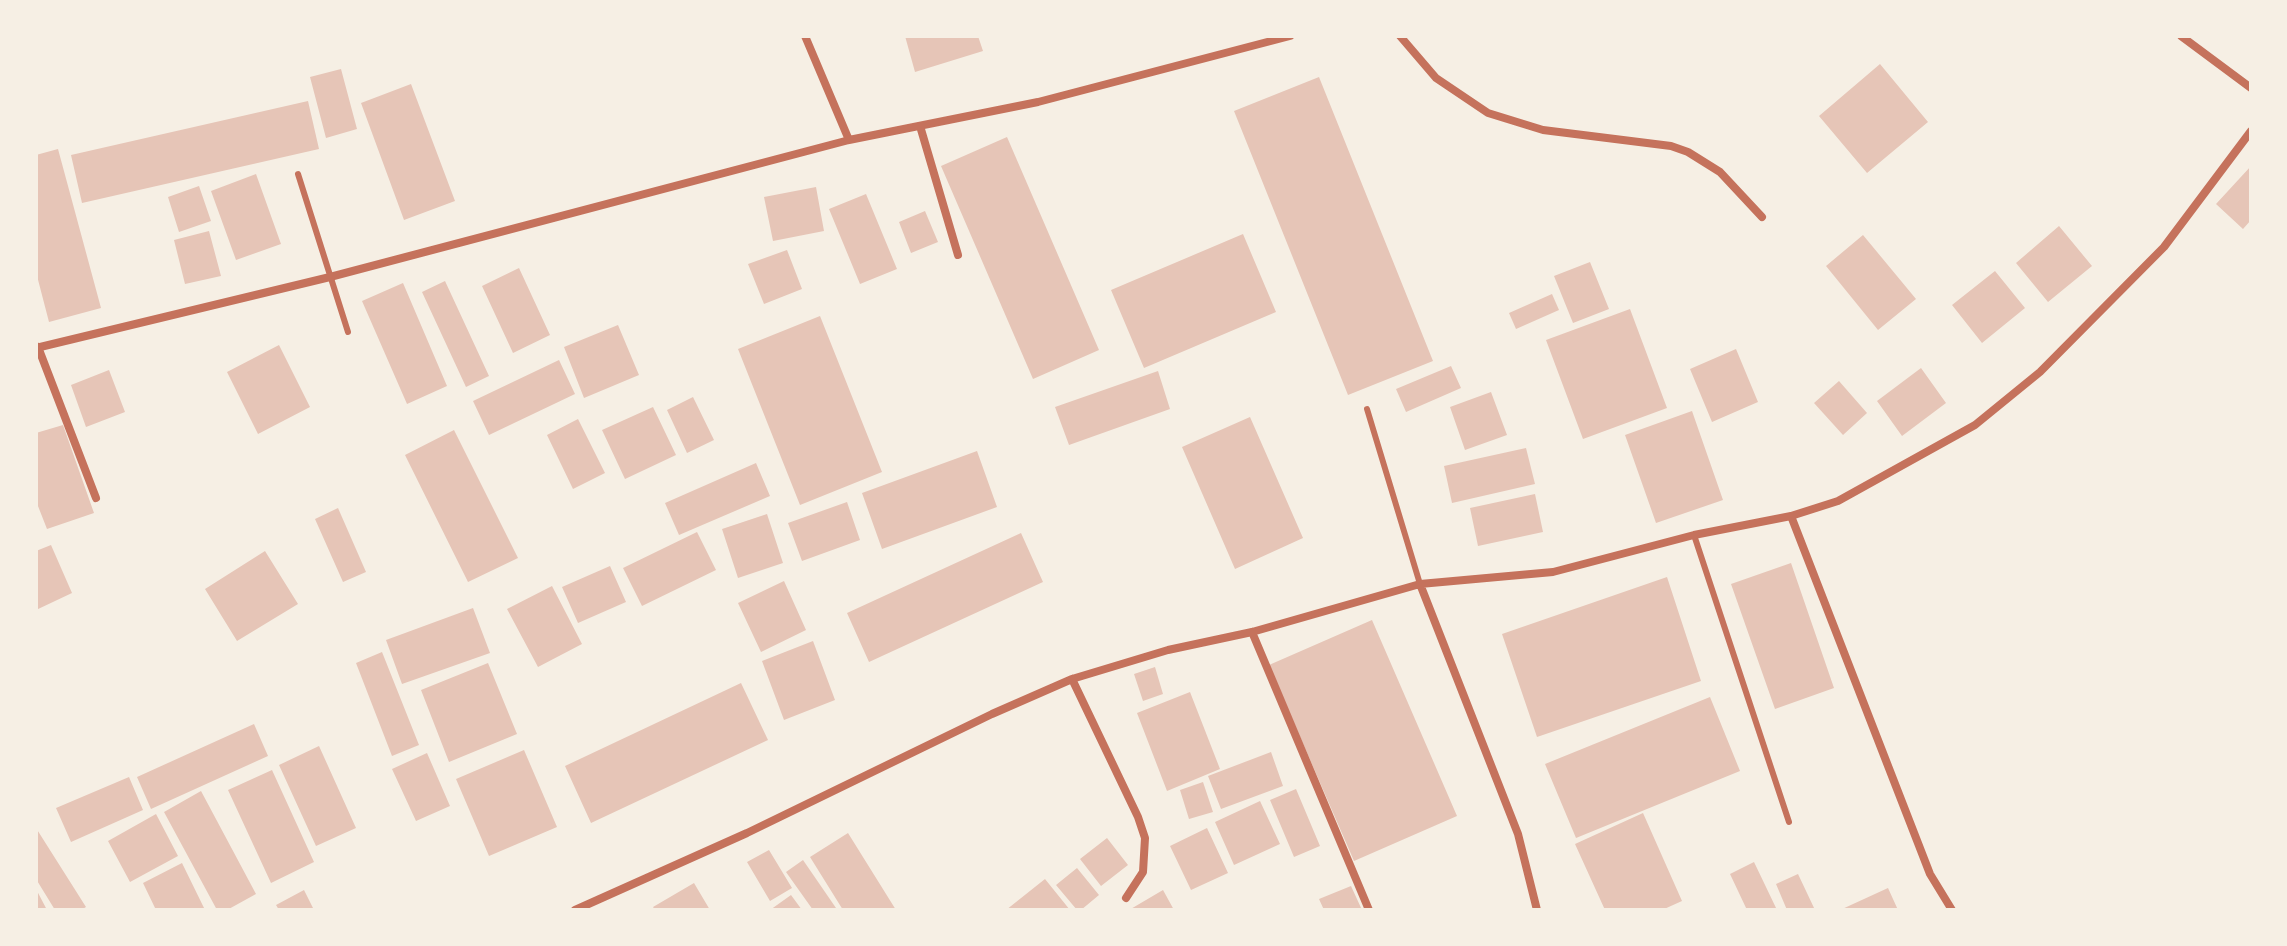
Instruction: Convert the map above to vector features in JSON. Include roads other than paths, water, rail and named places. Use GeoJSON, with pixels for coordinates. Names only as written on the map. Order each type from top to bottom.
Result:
{"type":"FeatureCollection","features":[{"type":"Feature","properties":{"kind":"street"},"geometry":{"type":"LineString","coordinates":[[805,36],[849,140]]}},
{"type":"Feature","properties":{"kind":"street"},"geometry":{"type":"LineString","coordinates":[[96,498],[37,348],[330,277],[849,140],[1038,102],[1290,36]]}},
{"type":"Feature","properties":{"kind":"street"},"geometry":{"type":"LineString","coordinates":[[1400,36],[1436,78],[1488,113],[1543,130],[1671,146],[1688,152],[1720,172],[1762,217]]}},
{"type":"Feature","properties":{"kind":"street"},"geometry":{"type":"LineString","coordinates":[[2181,36],[2251,88]]}},
{"type":"Feature","properties":{"kind":"street"},"geometry":{"type":"LineString","coordinates":[[920,126],[958,255]]}},
{"type":"Feature","properties":{"kind":"street"},"geometry":{"type":"LineString","coordinates":[[575,910],[1072,679],[1168,650],[1252,632],[1420,584],[1553,572],[1694,535],[1791,516],[1838,501],[1975,425],[2040,372],[2164,247],[2251,131]]}},
{"type":"Feature","properties":{"kind":"street"},"geometry":{"type":"LineString","coordinates":[[1791,516],[1930,874],[1952,910]]}},
{"type":"Feature","properties":{"kind":"street"},"geometry":{"type":"LineString","coordinates":[[1420,584],[1518,834],[1537,910]]}},
{"type":"Feature","properties":{"kind":"street"},"geometry":{"type":"LineString","coordinates":[[1252,632],[1369,910]]}},
{"type":"Feature","properties":{"kind":"street"},"geometry":{"type":"LineString","coordinates":[[1072,679],[1138,817],[1145,838],[1143,872],[1126,898]]}},
{"type":"Feature","properties":{"kind":"lane"},"geometry":{"type":"LineString","coordinates":[[298,174],[348,332]]}},
{"type":"Feature","properties":{"kind":"lane"},"geometry":{"type":"LineString","coordinates":[[1367,409],[1420,584]]}},
{"type":"Feature","properties":{"kind":"lane"},"geometry":{"type":"LineString","coordinates":[[1694,535],[1789,822]]}}]}
